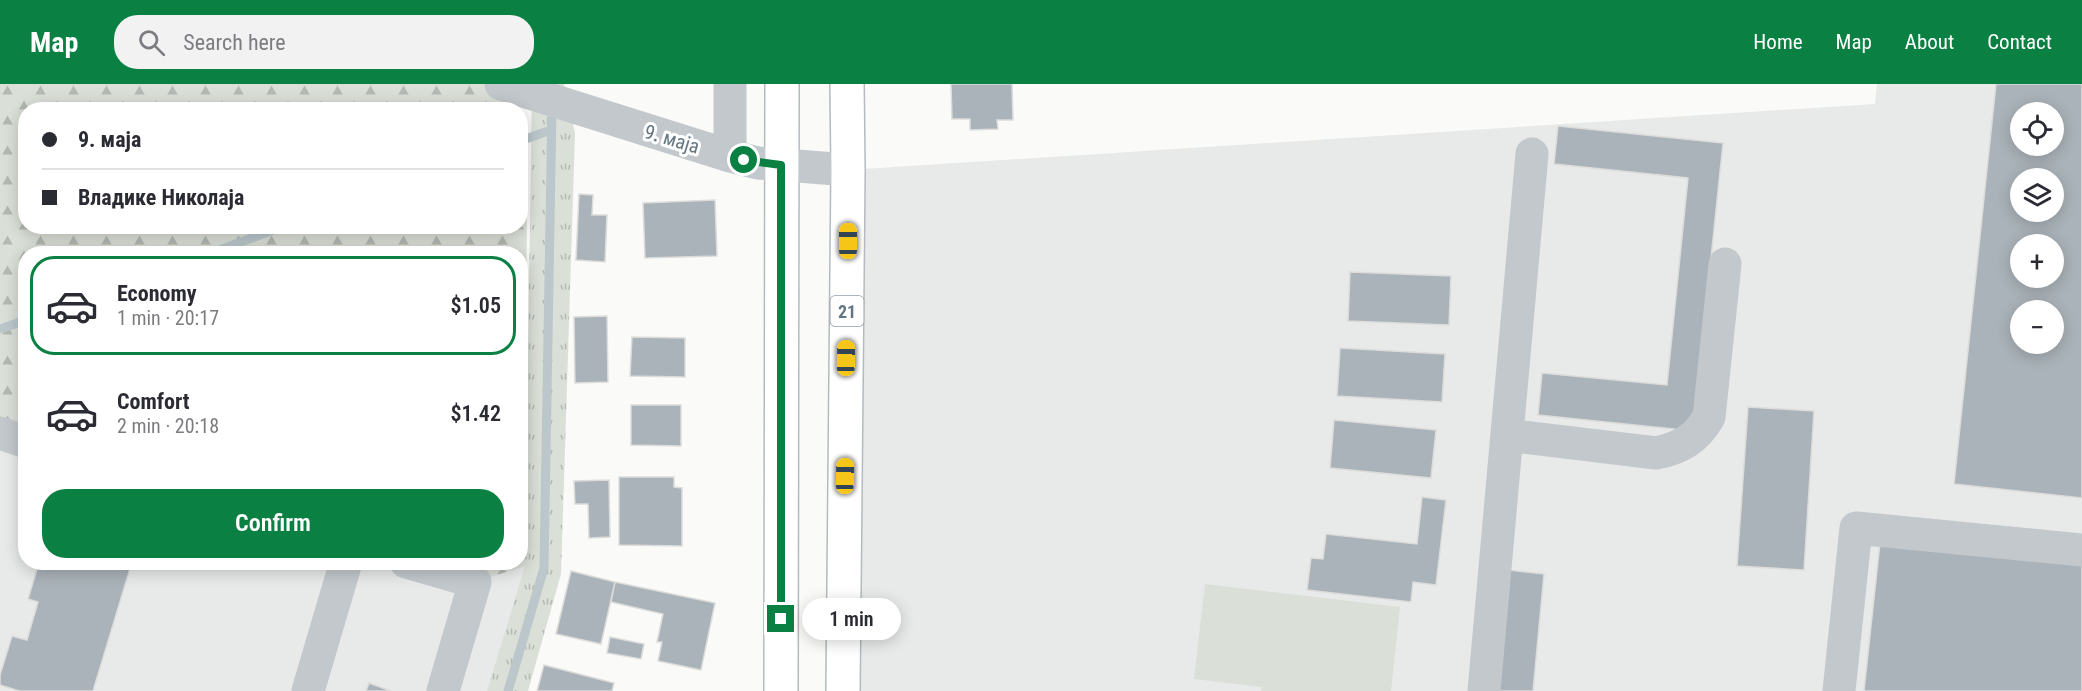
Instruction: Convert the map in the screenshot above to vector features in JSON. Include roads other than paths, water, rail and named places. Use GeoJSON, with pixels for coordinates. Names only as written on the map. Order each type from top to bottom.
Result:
{"type":"FeatureCollection","features":[{"type":"Feature","properties":{"kind":"main road"},"geometry":{"type":"LineString","coordinates":[[781,691],[782,84]]}},
{"type":"Feature","properties":{"kind":"main road","name":"21"},"geometry":{"type":"LineString","coordinates":[[843,691],[849,170],[847,84]]}},
{"type":"Feature","properties":{"kind":"street"},"geometry":{"type":"LineString","coordinates":[[730,84],[730,156]]}},
{"type":"Feature","properties":{"kind":"street","name":"9. маја"},"geometry":{"type":"LineString","coordinates":[[507,85],[588,113],[730,156],[781,165],[849,170]]}},
{"type":"Feature","properties":{"kind":"street"},"geometry":{"type":"LineString","coordinates":[[1484,691],[1532,154]]}},
{"type":"Feature","properties":{"kind":"street"},"geometry":{"type":"LineString","coordinates":[[1507,435],[1656,453],[1674,449],[1688,442],[1701,431],[1709,417],[1725,264]]}},
{"type":"Feature","properties":{"kind":"street"},"geometry":{"type":"LineString","coordinates":[[0,433],[18,439]]}},
{"type":"Feature","properties":{"kind":"street"},"geometry":{"type":"LineString","coordinates":[[1839,691],[1856,528],[2082,550]]}},
{"type":"Feature","properties":{"kind":"street"},"geometry":{"type":"LineString","coordinates":[[308,691],[344,570]]}},
{"type":"Feature","properties":{"kind":"street"},"geometry":{"type":"LineString","coordinates":[[434,570],[475,582],[443,691]]}},
{"type":"Feature","properties":{"kind":"waterway"},"geometry":{"type":"LineString","coordinates":[[508,691],[544,568],[552,107]]}},
{"type":"Feature","properties":{"kind":"waterway"},"geometry":{"type":"LineString","coordinates":[[528,138],[551,130]]}},
{"type":"Feature","properties":{"kind":"waterway"},"geometry":{"type":"LineString","coordinates":[[230,246],[263,234]]}},
{"type":"Feature","properties":{"kind":"waterway"},"geometry":{"type":"LineString","coordinates":[[0,329],[18,323]]}}]}
